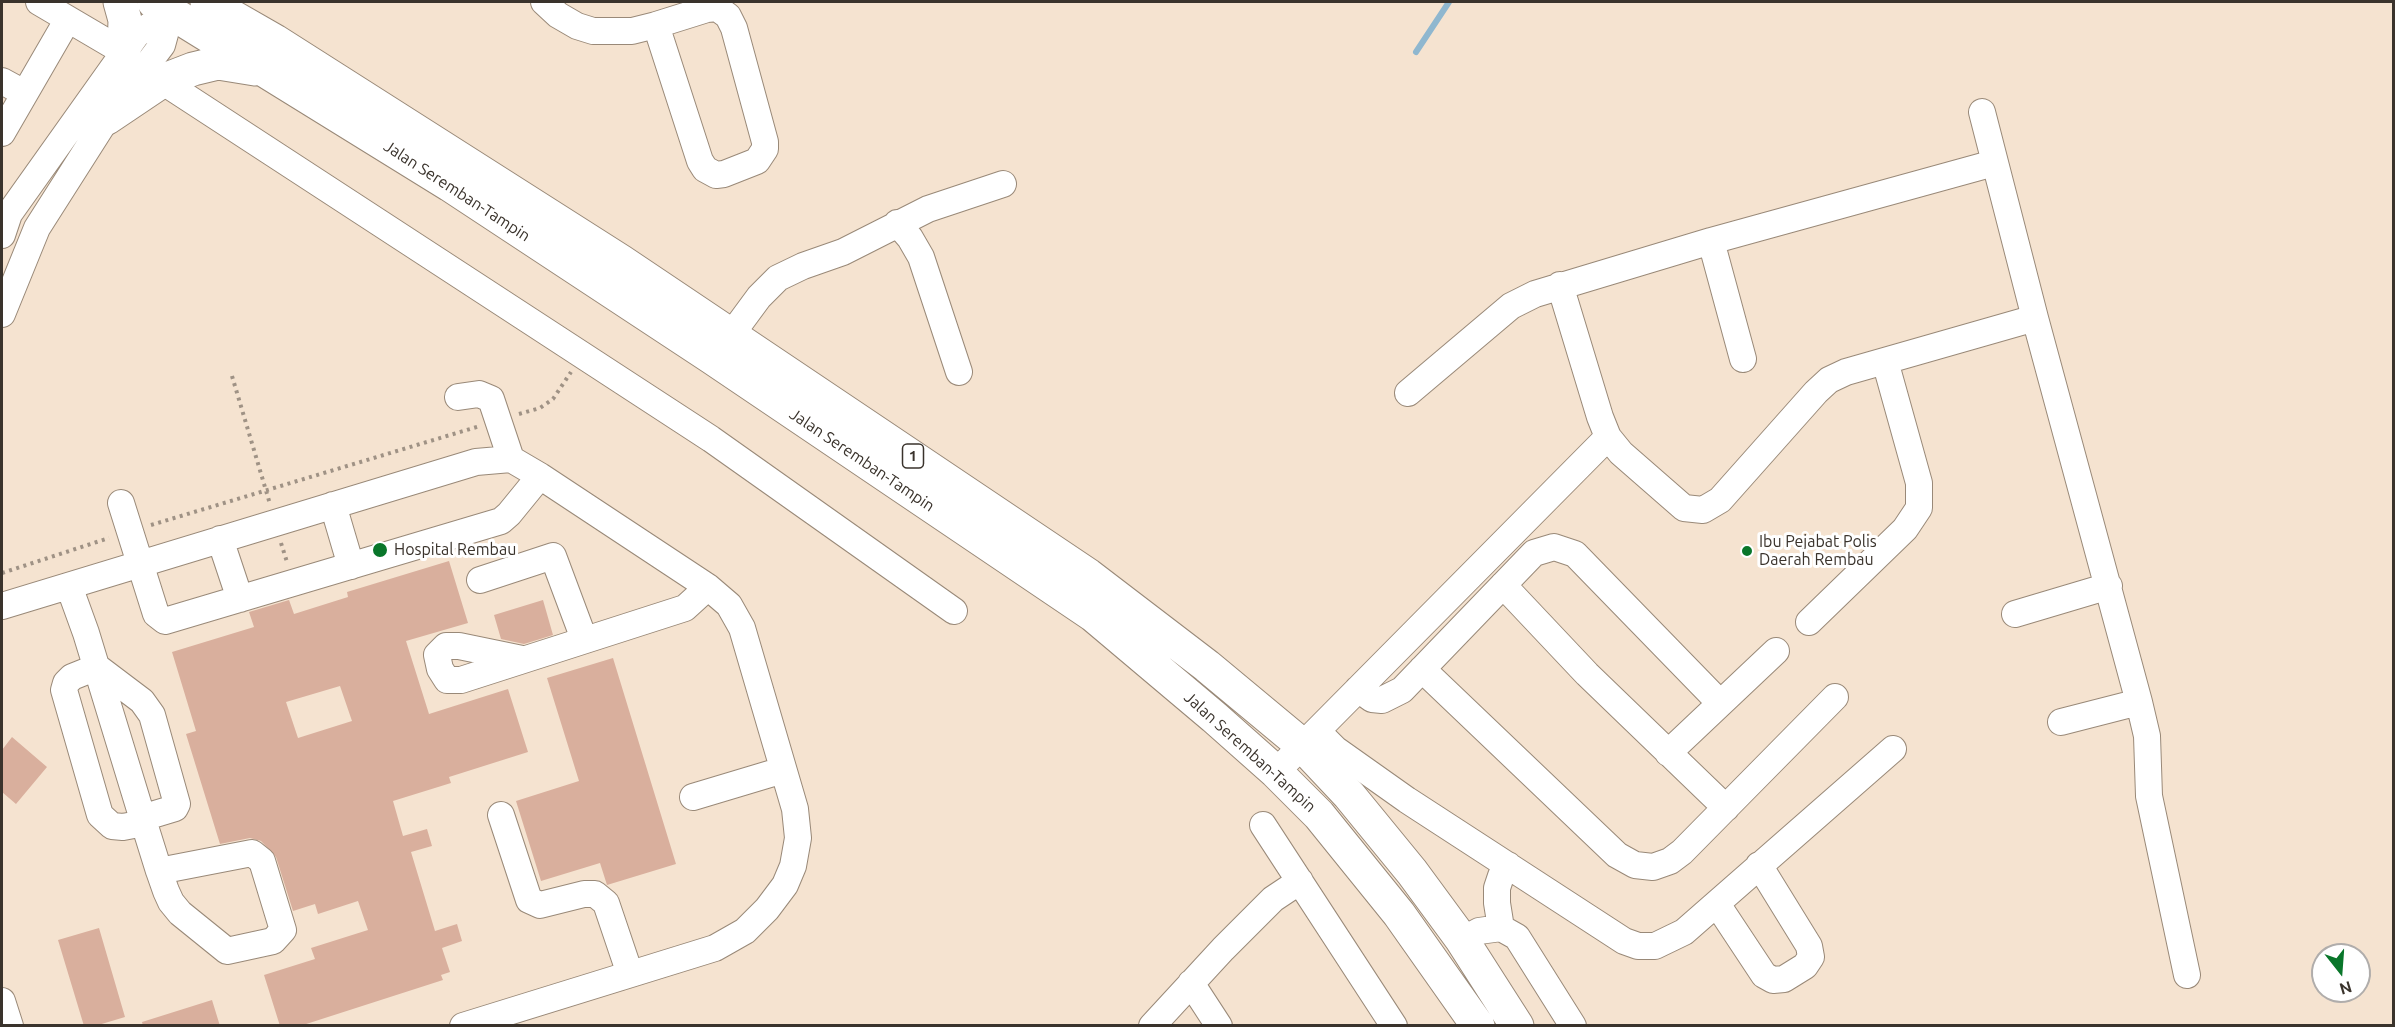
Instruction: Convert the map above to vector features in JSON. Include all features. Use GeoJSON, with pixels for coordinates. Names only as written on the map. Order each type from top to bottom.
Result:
{"type":"FeatureCollection","features":[{"type":"Feature","properties":{"kind":"highway"},"geometry":{"type":"LineString","coordinates":[[120,2],[125,20],[124,52]]}},
{"type":"Feature","properties":{"kind":"highway","name":"Jalan Seremban-Tampin"},"geometry":{"type":"LineString","coordinates":[[207,2],[270,56],[508,224],[1093,615],[1214,717],[1276,772],[1319,815],[1400,914],[1478,1026]]}},
{"type":"Feature","properties":{"kind":"highway"},"geometry":{"type":"LineString","coordinates":[[107,118],[162,81],[193,69],[270,56],[254,2]]}},
{"type":"Feature","properties":{"kind":"highway","name":"Jalan Seremban-Tampin"},"geometry":{"type":"LineString","coordinates":[[162,7],[270,56],[622,262],[1088,575],[1207,666],[1310,738],[1349,795],[1412,872],[1462,940],[1517,1026]]}},
{"type":"Feature","properties":{"kind":"street"},"geometry":{"type":"LineString","coordinates":[[39,2],[124,52]]}},
{"type":"Feature","properties":{"kind":"street"},"geometry":{"type":"LineString","coordinates":[[544,2],[558,15],[593,31],[633,31],[707,9],[717,8],[728,16],[734,28],[765,142],[765,149],[757,161],[724,174],[716,175],[705,168],[700,161],[656,25]]}},
{"type":"Feature","properties":{"kind":"street"},"geometry":{"type":"LineString","coordinates":[[37,228],[4,220],[137,34],[162,7]]}},
{"type":"Feature","properties":{"kind":"street"},"geometry":{"type":"LineString","coordinates":[[2,314],[37,228],[107,118],[162,45],[162,7]]}},
{"type":"Feature","properties":{"kind":"street"},"geometry":{"type":"LineString","coordinates":[[2,133],[68,19]]}},
{"type":"Feature","properties":{"kind":"street"},"geometry":{"type":"LineString","coordinates":[[2,81],[24,93]]}},
{"type":"Feature","properties":{"kind":"street"},"geometry":{"type":"LineString","coordinates":[[162,81],[711,439],[954,611]]}},
{"type":"Feature","properties":{"kind":"street"},"geometry":{"type":"LineString","coordinates":[[1982,112],[2139,702],[2147,736],[2148,796],[2187,975]]}},
{"type":"Feature","properties":{"kind":"street"},"geometry":{"type":"LineString","coordinates":[[1408,393],[1511,306],[1535,294],[1711,241],[1994,163]]}},
{"type":"Feature","properties":{"kind":"street"},"geometry":{"type":"LineString","coordinates":[[731,335],[759,297],[778,278],[803,266],[843,252],[928,209],[1003,184]]}},
{"type":"Feature","properties":{"kind":"street"},"geometry":{"type":"LineString","coordinates":[[897,224],[910,238],[921,256],[959,372]]}},
{"type":"Feature","properties":{"kind":"street"},"geometry":{"type":"LineString","coordinates":[[1711,241],[1743,359]]}},
{"type":"Feature","properties":{"kind":"street"},"geometry":{"type":"LineString","coordinates":[[1560,285],[1608,437],[1621,453],[1684,508],[1703,510],[1720,500],[1829,380],[1846,372],[2035,318]]}},
{"type":"Feature","properties":{"kind":"street"},"geometry":{"type":"LineString","coordinates":[[1809,622],[1905,529],[1919,508],[1919,483],[1885,361]]}},
{"type":"Feature","properties":{"kind":"street"},"geometry":{"type":"LineString","coordinates":[[458,397],[479,394],[491,399],[511,459]]}},
{"type":"Feature","properties":{"kind":"street"},"geometry":{"type":"LineString","coordinates":[[1276,772],[1608,437]]}},
{"type":"Feature","properties":{"kind":"street"},"geometry":{"type":"LineString","coordinates":[[2,606],[476,462],[511,459],[708,587],[729,605],[742,628],[795,809],[798,838],[793,866],[785,885],[767,909],[745,931],[715,948],[463,1026]]}},
{"type":"Feature","properties":{"kind":"street"},"geometry":{"type":"LineString","coordinates":[[121,502],[156,614],[165,621],[501,521],[510,514],[540,476]]}},
{"type":"Feature","properties":{"kind":"street"},"geometry":{"type":"LineString","coordinates":[[333,505],[351,566]]}},
{"type":"Feature","properties":{"kind":"street"},"geometry":{"type":"LineString","coordinates":[[220,539],[240,599]]}},
{"type":"Feature","properties":{"kind":"street"},"geometry":{"type":"LineString","coordinates":[[1358,689],[1372,699],[1382,700],[1402,690],[1534,553],[1554,547],[1575,554],[1720,704]]}},
{"type":"Feature","properties":{"kind":"street"},"geometry":{"type":"LineString","coordinates":[[480,580],[553,556],[584,639]]}},
{"type":"Feature","properties":{"kind":"street"},"geometry":{"type":"LineString","coordinates":[[1503,585],[1587,674],[1726,808]]}},
{"type":"Feature","properties":{"kind":"street"},"geometry":{"type":"LineString","coordinates":[[69,586],[97,667],[143,821],[159,871],[166,891],[180,913],[227,951],[273,941],[283,930],[262,861],[252,853],[159,871]]}},
{"type":"Feature","properties":{"kind":"street"},"geometry":{"type":"LineString","coordinates":[[2015,614],[2109,586]]}},
{"type":"Feature","properties":{"kind":"street"},"geometry":{"type":"LineString","coordinates":[[522,659],[685,608],[708,587]]}},
{"type":"Feature","properties":{"kind":"street"},"geometry":{"type":"LineString","coordinates":[[1668,753],[1776,651]]}},
{"type":"Feature","properties":{"kind":"street"},"geometry":{"type":"LineString","coordinates":[[97,667],[148,707],[177,799],[175,808],[123,827],[112,826],[100,815],[64,690],[66,683],[72,677],[97,667]]}},
{"type":"Feature","properties":{"kind":"street"},"geometry":{"type":"LineString","coordinates":[[1422,669],[1617,855],[1635,865],[1653,867],[1670,861],[1682,852],[1835,697]]}},
{"type":"Feature","properties":{"kind":"street"},"geometry":{"type":"LineString","coordinates":[[2061,722],[2139,702]]}},
{"type":"Feature","properties":{"kind":"street"},"geometry":{"type":"LineString","coordinates":[[1310,738],[1335,749],[1361,769],[1624,941],[1638,946],[1655,946],[1684,932],[1893,749]]}},
{"type":"Feature","properties":{"kind":"street"},"geometry":{"type":"LineString","coordinates":[[693,797],[783,770]]}},
{"type":"Feature","properties":{"kind":"street"},"geometry":{"type":"LineString","coordinates":[[501,815],[529,900],[540,905],[584,894],[595,894],[606,903],[630,974]]}},
{"type":"Feature","properties":{"kind":"street"},"geometry":{"type":"LineString","coordinates":[[1263,825],[1394,1026]]}},
{"type":"Feature","properties":{"kind":"street"},"geometry":{"type":"LineString","coordinates":[[1501,928],[1497,888],[1508,865]]}},
{"type":"Feature","properties":{"kind":"street"},"geometry":{"type":"LineString","coordinates":[[1717,904],[1764,975],[1773,980],[1784,979],[1805,966],[1811,957],[1809,946],[1760,866]]}},
{"type":"Feature","properties":{"kind":"street"},"geometry":{"type":"LineString","coordinates":[[1152,1026],[1273,899],[1300,881]]}},
{"type":"Feature","properties":{"kind":"street"},"geometry":{"type":"LineString","coordinates":[[1462,940],[1479,931],[1501,928],[1517,937],[1573,1026]]}},
{"type":"Feature","properties":{"kind":"street"},"geometry":{"type":"LineString","coordinates":[[1191,983],[1219,1026]]}},
{"type":"Feature","properties":{"kind":"street"},"geometry":{"type":"LineString","coordinates":[[2,1000],[10,1026]]}},
{"type":"Feature","properties":{"kind":"path"},"geometry":{"type":"LineString","coordinates":[[2,573],[266,489],[540,408],[553,399],[583,355]]}},
{"type":"Feature","properties":{"kind":"path"},"geometry":{"type":"LineString","coordinates":[[232,376],[292,583]]}},
{"type":"Feature","properties":{"kind":"building"},"geometry":{"type":"Polygon","coordinates":[[[449,561],[468,623],[406,641],[429,714],[508,689],[528,752],[449,777],[451,783],[393,801],[403,836],[427,829],[432,846],[411,852],[435,931],[457,924],[462,941],[442,948],[450,972],[441,975],[443,980],[300,1026],[280,1026],[264,975],[315,959],[311,948],[368,930],[358,901],[318,914],[315,904],[293,911],[276,857],[261,841],[250,838],[220,844],[186,734],[196,731],[172,652],[254,627],[249,612],[289,600],[294,614],[348,597],[347,592],[449,561]],[[340,686],[286,702],[298,738],[352,721],[340,686]]]}},
{"type":"Feature","properties":{"kind":"building"},"geometry":{"type":"Polygon","coordinates":[[[543,600],[553,635],[524,644],[501,639],[494,615],[543,600]]]}},
{"type":"Feature","properties":{"kind":"building"},"geometry":{"type":"Polygon","coordinates":[[[613,658],[676,864],[607,885],[600,863],[541,881],[516,801],[579,781],[547,678],[613,658]]]}},
{"type":"Feature","properties":{"kind":"building"},"geometry":{"type":"Polygon","coordinates":[[[12,737],[47,767],[16,804],[2,792],[2,750],[12,737]]]}},
{"type":"Feature","properties":{"kind":"building"},"geometry":{"type":"Polygon","coordinates":[[[99,928],[125,1017],[95,1026],[84,1026],[58,940],[99,928]]]}},
{"type":"Feature","properties":{"kind":"building"},"geometry":{"type":"Polygon","coordinates":[[[212,1000],[220,1026],[143,1026],[142,1022],[212,1000]]]}},
{"type":"Feature","properties":{"kind":"waterway"},"geometry":{"type":"LineString","coordinates":[[1416,52],[1449,2]]}},
{"type":"Feature","properties":{"kind":"place","name":"Hospital Rembau"},"geometry":{"type":"Point","coordinates":[380,550]}},
{"type":"Feature","properties":{"kind":"place","name":"Ibu Pejabat Polis Daerah Rembau"},"geometry":{"type":"Point","coordinates":[1747,551]}}]}
